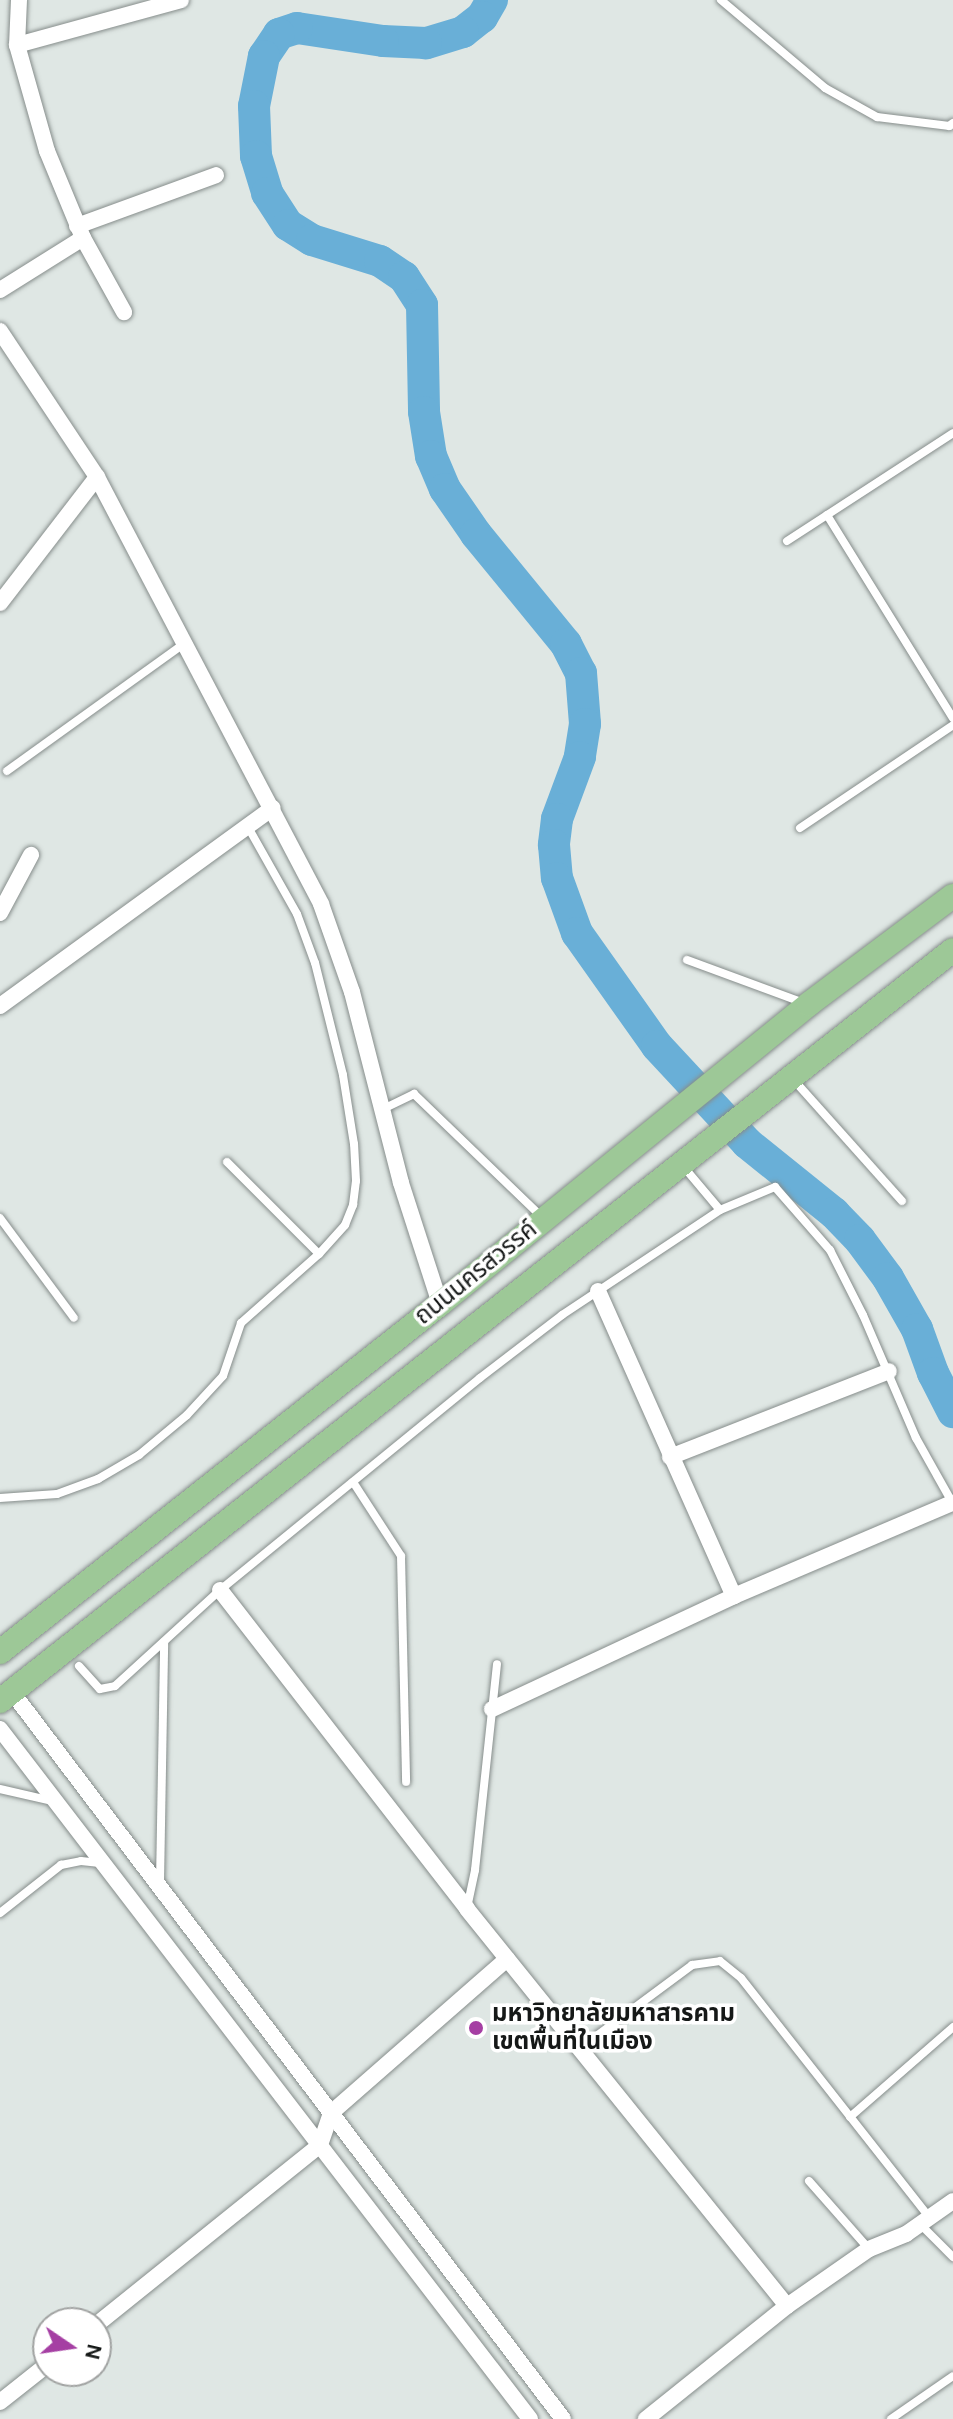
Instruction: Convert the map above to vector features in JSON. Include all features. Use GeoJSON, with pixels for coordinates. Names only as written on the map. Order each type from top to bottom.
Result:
{"type":"FeatureCollection","features":[{"type":"Feature","properties":{"kind":"main road","name":"ถนนนครสวรรค์"},"geometry":{"type":"LineString","coordinates":[[0,1652],[440,1304],[809,1004],[953,896]]}},
{"type":"Feature","properties":{"kind":"main road","name":"ถนนนครสวรรค์"},"geometry":{"type":"LineString","coordinates":[[6,1697],[953,950]]}},
{"type":"Feature","properties":{"kind":"main road"},"geometry":{"type":"LineString","coordinates":[[326,1394],[350,1425]]}},
{"type":"Feature","properties":{"kind":"street"},"geometry":{"type":"LineString","coordinates":[[19,0],[17,45],[43,138],[80,232],[124,312]]}},
{"type":"Feature","properties":{"kind":"street"},"geometry":{"type":"LineString","coordinates":[[17,45],[181,0]]}},
{"type":"Feature","properties":{"kind":"street"},"geometry":{"type":"LineString","coordinates":[[0,290],[80,232],[216,175]]}},
{"type":"Feature","properties":{"kind":"street"},"geometry":{"type":"LineString","coordinates":[[0,331],[97,477],[321,904],[347,977],[380,1110],[440,1304]]}},
{"type":"Feature","properties":{"kind":"street"},"geometry":{"type":"LineString","coordinates":[[0,603],[97,477]]}},
{"type":"Feature","properties":{"kind":"street"},"geometry":{"type":"LineString","coordinates":[[0,1006],[273,808]]}},
{"type":"Feature","properties":{"kind":"street"},"geometry":{"type":"LineString","coordinates":[[0,913],[31,855]]}},
{"type":"Feature","properties":{"kind":"street"},"geometry":{"type":"LineString","coordinates":[[598,1291],[734,1596]]}},
{"type":"Feature","properties":{"kind":"street"},"geometry":{"type":"LineString","coordinates":[[670,1457],[889,1371]]}},
{"type":"Feature","properties":{"kind":"street"},"geometry":{"type":"LineString","coordinates":[[492,1709],[734,1596],[953,1504]]}},
{"type":"Feature","properties":{"kind":"street"},"geometry":{"type":"LineString","coordinates":[[220,1590],[467,1909],[787,2306]]}},
{"type":"Feature","properties":{"kind":"street"},"geometry":{"type":"LineString","coordinates":[[6,1697],[137,1857],[563,2419]]}},
{"type":"Feature","properties":{"kind":"street"},"geometry":{"type":"LineString","coordinates":[[0,1729],[530,2419]]}},
{"type":"Feature","properties":{"kind":"street"},"geometry":{"type":"LineString","coordinates":[[108,1870],[137,1857]]}},
{"type":"Feature","properties":{"kind":"street"},"geometry":{"type":"LineString","coordinates":[[176,1958],[199,1939]]}},
{"type":"Feature","properties":{"kind":"street"},"geometry":{"type":"LineString","coordinates":[[112,2312],[320,2145],[331,2113],[507,1959]]}},
{"type":"Feature","properties":{"kind":"street"},"geometry":{"type":"LineString","coordinates":[[233,2032],[256,2014]]}},
{"type":"Feature","properties":{"kind":"street"},"geometry":{"type":"LineString","coordinates":[[376,2218],[397,2200]]}},
{"type":"Feature","properties":{"kind":"street"},"geometry":{"type":"LineString","coordinates":[[646,2419],[787,2306],[869,2249],[925,2221],[953,2201]]}},
{"type":"Feature","properties":{"kind":"street"},"geometry":{"type":"LineString","coordinates":[[420,2276],[442,2260]]}},
{"type":"Feature","properties":{"kind":"street"},"geometry":{"type":"LineString","coordinates":[[481,2355],[503,2339]]}},
{"type":"Feature","properties":{"kind":"street"},"geometry":{"type":"LineString","coordinates":[[0,2402],[32,2377]]}},
{"type":"Feature","properties":{"kind":"lane"},"geometry":{"type":"LineString","coordinates":[[721,0],[825,88],[877,117],[949,126],[953,123]]}},
{"type":"Feature","properties":{"kind":"lane"},"geometry":{"type":"LineString","coordinates":[[787,541],[953,433]]}},
{"type":"Feature","properties":{"kind":"lane"},"geometry":{"type":"LineString","coordinates":[[827,515],[953,718]]}},
{"type":"Feature","properties":{"kind":"lane"},"geometry":{"type":"LineString","coordinates":[[7,771],[186,643]]}},
{"type":"Feature","properties":{"kind":"lane"},"geometry":{"type":"LineString","coordinates":[[800,828],[953,725]]}},
{"type":"Feature","properties":{"kind":"lane"},"geometry":{"type":"LineString","coordinates":[[0,1498],[57,1494],[98,1479],[139,1455],[187,1415],[223,1376],[241,1323],[319,1254],[345,1225],[353,1205],[356,1181],[354,1144],[343,1075],[315,963],[297,914],[248,827]]}},
{"type":"Feature","properties":{"kind":"lane"},"geometry":{"type":"LineString","coordinates":[[687,960],[809,1004]]}},
{"type":"Feature","properties":{"kind":"lane"},"geometry":{"type":"LineString","coordinates":[[792,1077],[902,1201]]}},
{"type":"Feature","properties":{"kind":"lane"},"geometry":{"type":"LineString","coordinates":[[380,1110],[414,1094],[543,1219]]}},
{"type":"Feature","properties":{"kind":"lane"},"geometry":{"type":"LineString","coordinates":[[688,1159],[720,1210]]}},
{"type":"Feature","properties":{"kind":"lane"},"geometry":{"type":"LineString","coordinates":[[227,1162],[319,1254]]}},
{"type":"Feature","properties":{"kind":"lane"},"geometry":{"type":"LineString","coordinates":[[79,1666],[100,1689],[107,1690],[220,1590],[480,1378],[598,1291],[720,1210],[775,1187],[830,1250],[889,1371],[916,1438],[953,1504]]}},
{"type":"Feature","properties":{"kind":"lane"},"geometry":{"type":"LineString","coordinates":[[0,1218],[74,1318]]}},
{"type":"Feature","properties":{"kind":"lane"},"geometry":{"type":"LineString","coordinates":[[353,1482],[401,1556],[406,1782]]}},
{"type":"Feature","properties":{"kind":"lane"},"geometry":{"type":"LineString","coordinates":[[160,1887],[164,1642]]}},
{"type":"Feature","properties":{"kind":"lane"},"geometry":{"type":"LineString","coordinates":[[467,1909],[475,1870],[497,1664]]}},
{"type":"Feature","properties":{"kind":"lane"},"geometry":{"type":"LineString","coordinates":[[0,1789],[56,1803]]}},
{"type":"Feature","properties":{"kind":"lane"},"geometry":{"type":"LineString","coordinates":[[0,1913],[61,1865],[88,1860],[108,1870]]}},
{"type":"Feature","properties":{"kind":"lane"},"geometry":{"type":"LineString","coordinates":[[579,2049],[692,1965],[720,1961],[741,1978],[850,2117],[953,2257]]}},
{"type":"Feature","properties":{"kind":"lane"},"geometry":{"type":"LineString","coordinates":[[850,2117],[953,2027]]}},
{"type":"Feature","properties":{"kind":"lane"},"geometry":{"type":"LineString","coordinates":[[809,2181],[869,2249]]}},
{"type":"Feature","properties":{"kind":"lane"},"geometry":{"type":"LineString","coordinates":[[891,2419],[953,2376]]}},
{"type":"Feature","properties":{"kind":"waterway"},"geometry":{"type":"LineString","coordinates":[[492,0],[482,17],[463,32],[426,43],[383,41],[297,28],[279,34],[264,56],[254,106],[256,156],[267,193],[288,225],[312,240],[380,261],[404,277],[422,305],[424,412],[431,456],[445,489],[476,534],[566,644],[581,673],[585,724],[580,757],[557,819],[554,845],[557,878],[577,933],[657,1046],[747,1143],[834,1213],[860,1240],[888,1278],[917,1329],[933,1373],[953,1412]]}},
{"type":"Feature","properties":{"kind":"place","name":"มหาวิทยาลัยมหาสารคาม เขตพื้นที่ในเมือง"},"geometry":{"type":"Point","coordinates":[476,2028]}}]}
